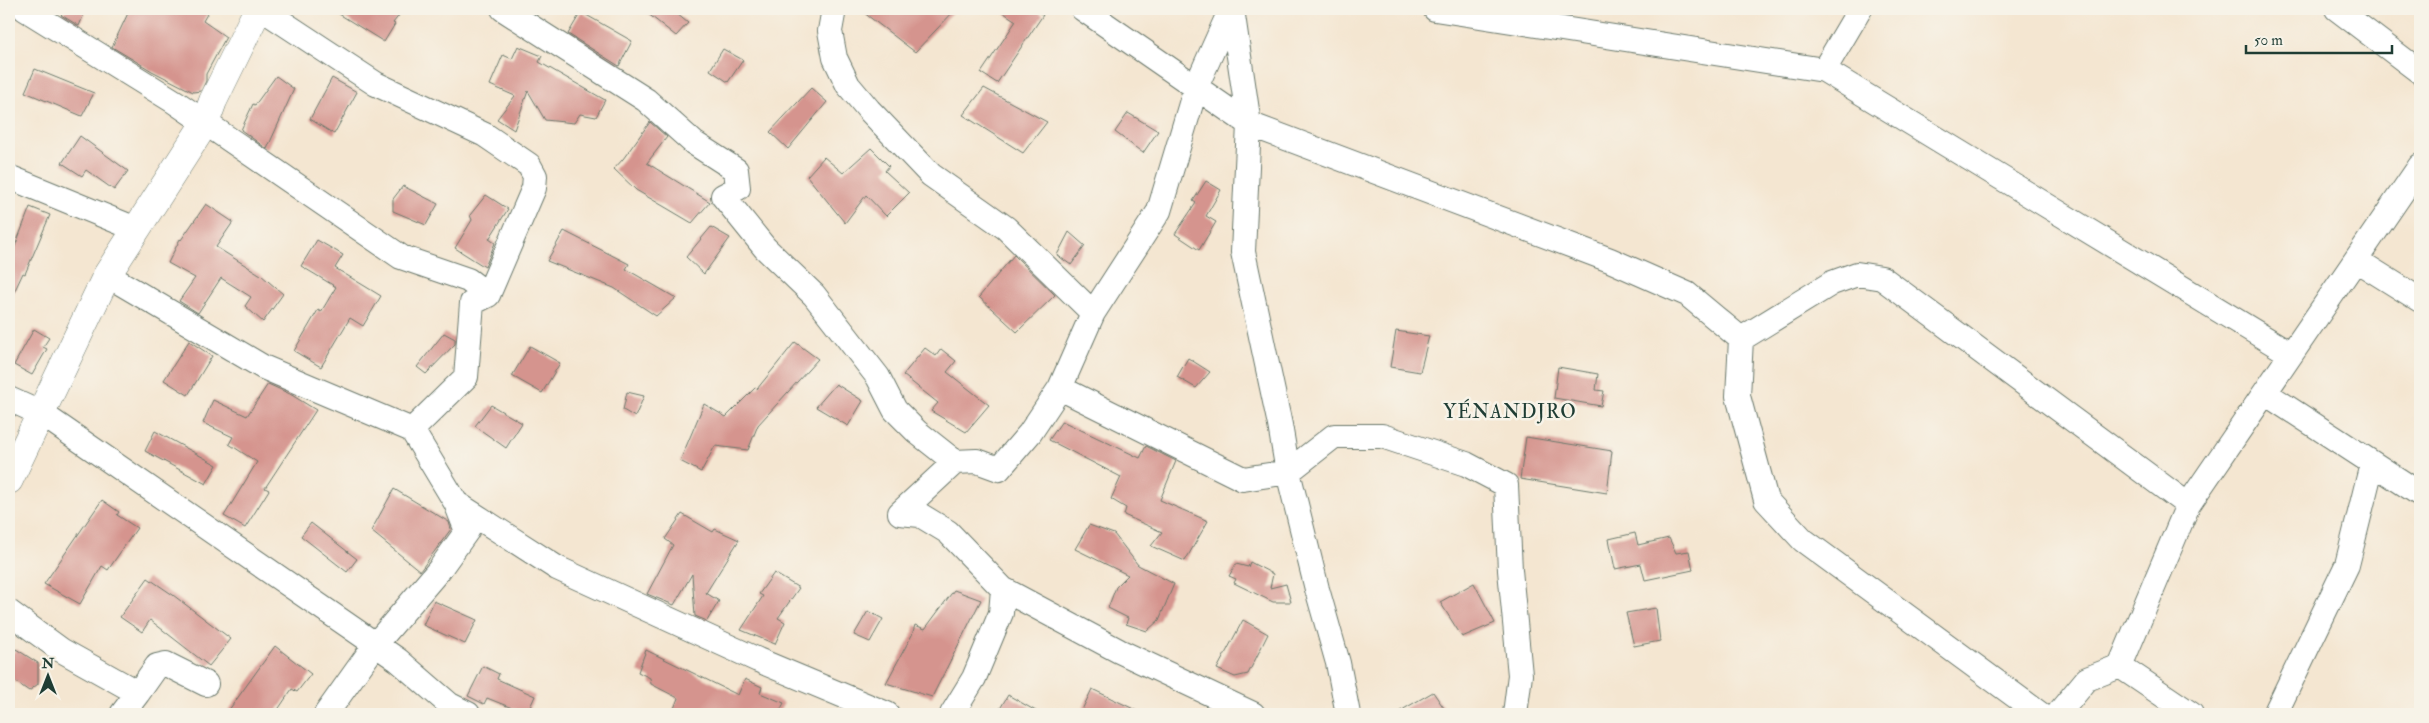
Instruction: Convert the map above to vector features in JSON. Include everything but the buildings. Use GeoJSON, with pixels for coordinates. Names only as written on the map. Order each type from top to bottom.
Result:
{"type":"FeatureCollection","features":[{"type":"Feature","properties":{"kind":"main road"},"geometry":{"type":"LineString","coordinates":[[9,480],[107,274],[205,123],[213,102],[258,9]]}},
{"type":"Feature","properties":{"kind":"street"},"geometry":{"type":"LineString","coordinates":[[26,9],[131,73],[401,257],[468,280],[488,295]]}},
{"type":"Feature","properties":{"kind":"street"},"geometry":{"type":"LineString","coordinates":[[262,9],[376,84],[485,135],[529,165],[535,176],[534,188],[488,295],[472,303],[466,376],[412,430]]}},
{"type":"Feature","properties":{"kind":"street"},"geometry":{"type":"LineString","coordinates":[[503,9],[646,100],[694,143],[736,170],[738,188],[723,196],[765,248],[814,295],[878,376],[895,410],[917,432],[955,462]]}},
{"type":"Feature","properties":{"kind":"street"},"geometry":{"type":"LineString","coordinates":[[834,9],[830,31],[835,58],[848,85],[868,110],[931,175],[1006,228],[1093,313]]}},
{"type":"Feature","properties":{"kind":"street"},"geometry":{"type":"LineString","coordinates":[[1082,9],[1248,124],[1610,260],[1687,294],[1741,338]]}},
{"type":"Feature","properties":{"kind":"street"},"geometry":{"type":"LineString","coordinates":[[1232,9],[1196,87],[1159,211],[1093,313],[1060,388],[1030,433],[999,469],[977,461],[955,462],[900,512],[920,515],[948,532],[1003,589],[1119,651],[1253,714]]}},
{"type":"Feature","properties":{"kind":"street"},"geometry":{"type":"LineString","coordinates":[[1232,9],[1248,124],[1249,150],[1243,252],[1278,415],[1288,472],[1317,589],[1338,663],[1348,714]]}},
{"type":"Feature","properties":{"kind":"street"},"geometry":{"type":"LineString","coordinates":[[1435,9],[1551,18],[1824,70],[2291,354]]}},
{"type":"Feature","properties":{"kind":"street"},"geometry":{"type":"LineString","coordinates":[[1824,70],[1860,9]]}},
{"type":"Feature","properties":{"kind":"street"},"geometry":{"type":"LineString","coordinates":[[2337,9],[2420,72]]}},
{"type":"Feature","properties":{"kind":"street"},"geometry":{"type":"LineString","coordinates":[[2369,9],[2369,33]]}},
{"type":"Feature","properties":{"kind":"street"},"geometry":{"type":"LineString","coordinates":[[2058,714],[2087,680],[2120,666],[2188,505],[2420,166]]}},
{"type":"Feature","properties":{"kind":"street"},"geometry":{"type":"LineString","coordinates":[[9,177],[136,229]]}},
{"type":"Feature","properties":{"kind":"street"},"geometry":{"type":"LineString","coordinates":[[2356,260],[2420,300]]}},
{"type":"Feature","properties":{"kind":"street"},"geometry":{"type":"LineString","coordinates":[[107,274],[263,367],[412,430],[456,503],[467,531],[439,570],[375,645],[326,714]]}},
{"type":"Feature","properties":{"kind":"street"},"geometry":{"type":"LineString","coordinates":[[1741,338],[1832,283],[1857,274],[1882,278],[2188,505]]}},
{"type":"Feature","properties":{"kind":"street"},"geometry":{"type":"LineString","coordinates":[[1741,338],[1738,396],[1766,500],[1803,540],[2040,714]]}},
{"type":"Feature","properties":{"kind":"street"},"geometry":{"type":"LineString","coordinates":[[1060,388],[1243,479],[1288,472],[1334,436],[1382,436],[1466,464],[1506,485],[1510,570],[1520,675],[1515,714]]}},
{"type":"Feature","properties":{"kind":"street"},"geometry":{"type":"LineString","coordinates":[[2265,393],[2420,494]]}},
{"type":"Feature","properties":{"kind":"street"},"geometry":{"type":"LineString","coordinates":[[9,399],[42,414],[398,660],[450,705],[468,714]]}},
{"type":"Feature","properties":{"kind":"street"},"geometry":{"type":"LineString","coordinates":[[2275,714],[2347,564],[2372,464]]}},
{"type":"Feature","properties":{"kind":"street"},"geometry":{"type":"LineString","coordinates":[[456,503],[557,568],[758,660],[887,714]]}},
{"type":"Feature","properties":{"kind":"street"},"geometry":{"type":"LineString","coordinates":[[952,714],[974,678],[1001,613],[1003,589]]}},
{"type":"Feature","properties":{"kind":"street"},"geometry":{"type":"LineString","coordinates":[[9,612],[61,650],[138,693]]}},
{"type":"Feature","properties":{"kind":"street"},"geometry":{"type":"LineString","coordinates":[[122,714],[158,666],[166,664],[206,684]]}},
{"type":"Feature","properties":{"kind":"street"},"geometry":{"type":"LineString","coordinates":[[2120,666],[2191,714]]}},
{"type":"Feature","properties":{"kind":"district","name":"YÉNANDJRO"},"geometry":{"type":"Point","coordinates":[1510,412]}}]}
